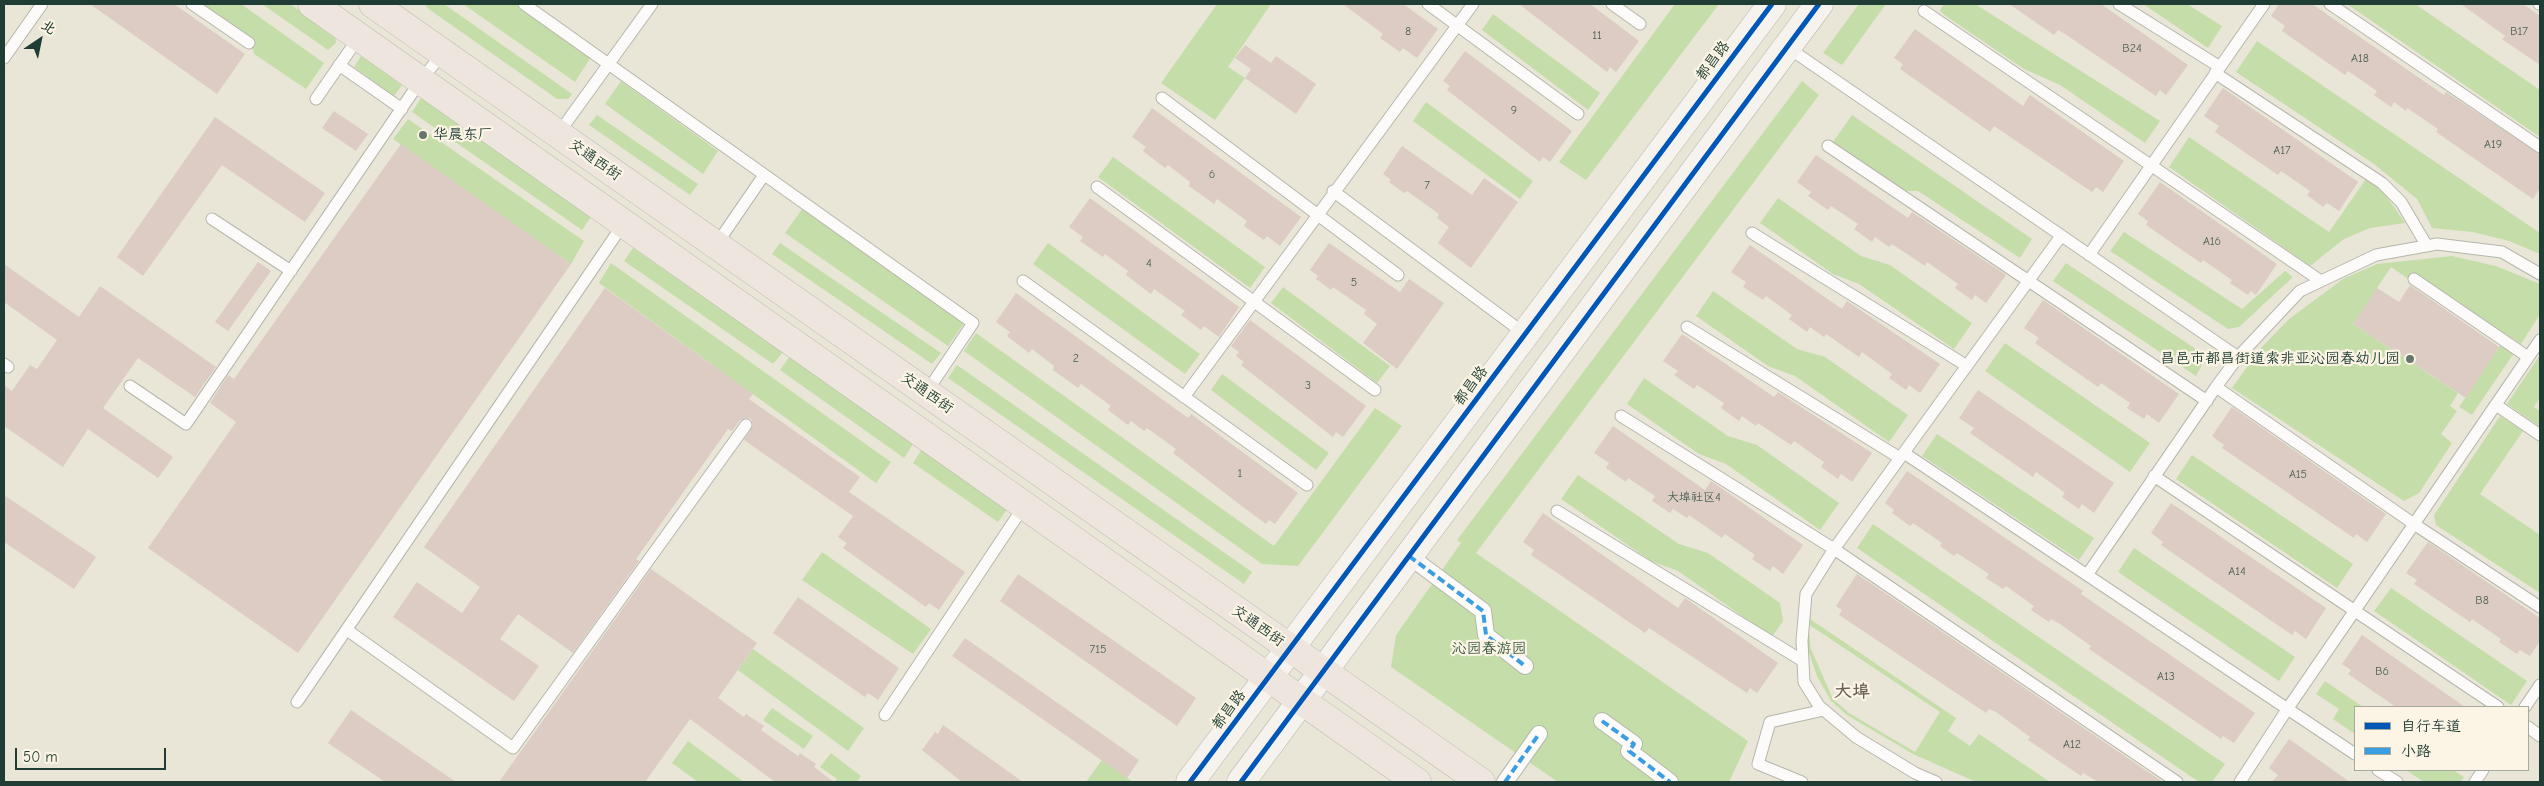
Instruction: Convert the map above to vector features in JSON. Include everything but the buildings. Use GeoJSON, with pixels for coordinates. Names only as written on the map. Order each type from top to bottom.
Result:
{"type":"FeatureCollection","features":[{"type":"Feature","properties":{"kind":"main road"},"geometry":{"type":"LineString","coordinates":[[312,4],[1417,782]]}},
{"type":"Feature","properties":{"kind":"main road","name":"交通西街"},"geometry":{"type":"LineString","coordinates":[[372,4],[1481,782]]}},
{"type":"Feature","properties":{"kind":"main road","name":"都昌路"},"geometry":{"type":"LineString","coordinates":[[1190,782],[1772,4]]}},
{"type":"Feature","properties":{"kind":"main road"},"geometry":{"type":"LineString","coordinates":[[1241,782],[1819,4]]}},
{"type":"Feature","properties":{"kind":"street"},"geometry":{"type":"LineString","coordinates":[[1409,556],[1483,612],[1486,635],[1525,666]]}},
{"type":"Feature","properties":{"kind":"street"},"geometry":{"type":"LineString","coordinates":[[1602,721],[1634,744],[1629,751],[1670,782]]}},
{"type":"Feature","properties":{"kind":"street"},"geometry":{"type":"LineString","coordinates":[[1505,782],[1539,734]]}},
{"type":"Feature","properties":{"kind":"lane"},"geometry":{"type":"LineString","coordinates":[[4,58],[42,4]]}},
{"type":"Feature","properties":{"kind":"lane"},"geometry":{"type":"LineString","coordinates":[[192,4],[248,43]]}},
{"type":"Feature","properties":{"kind":"lane"},"geometry":{"type":"LineString","coordinates":[[524,4],[973,323],[926,393]]}},
{"type":"Feature","properties":{"kind":"lane"},"geometry":{"type":"LineString","coordinates":[[558,134],[652,4]]}},
{"type":"Feature","properties":{"kind":"lane"},"geometry":{"type":"LineString","coordinates":[[1428,4],[1578,114]]}},
{"type":"Feature","properties":{"kind":"lane"},"geometry":{"type":"LineString","coordinates":[[1184,397],[1333,191],[1473,4]]}},
{"type":"Feature","properties":{"kind":"lane"},"geometry":{"type":"LineString","coordinates":[[1612,4],[1640,24]]}},
{"type":"Feature","properties":{"kind":"lane"},"geometry":{"type":"LineString","coordinates":[[2119,4],[2382,182],[2401,202],[2427,246]]}},
{"type":"Feature","properties":{"kind":"lane"},"geometry":{"type":"LineString","coordinates":[[2089,255],[2264,4]]}},
{"type":"Feature","properties":{"kind":"lane"},"geometry":{"type":"LineString","coordinates":[[2330,4],[2540,146]]}},
{"type":"Feature","properties":{"kind":"lane"},"geometry":{"type":"LineString","coordinates":[[1924,11],[2321,281]]}},
{"type":"Feature","properties":{"kind":"lane"},"geometry":{"type":"LineString","coordinates":[[316,99],[359,37]]}},
{"type":"Feature","properties":{"kind":"lane"},"geometry":{"type":"LineString","coordinates":[[1787,47],[2238,357]]}},
{"type":"Feature","properties":{"kind":"lane"},"geometry":{"type":"LineString","coordinates":[[130,386],[186,424],[421,80],[442,53]]}},
{"type":"Feature","properties":{"kind":"lane"},"geometry":{"type":"LineString","coordinates":[[339,65],[402,109]]}},
{"type":"Feature","properties":{"kind":"lane"},"geometry":{"type":"LineString","coordinates":[[1162,98],[1398,275]]}},
{"type":"Feature","properties":{"kind":"lane"},"geometry":{"type":"LineString","coordinates":[[1828,146],[2207,401]]}},
{"type":"Feature","properties":{"kind":"lane"},"geometry":{"type":"LineString","coordinates":[[716,245],[764,175]]}},
{"type":"Feature","properties":{"kind":"lane"},"geometry":{"type":"LineString","coordinates":[[1097,187],[1375,390]]}},
{"type":"Feature","properties":{"kind":"lane"},"geometry":{"type":"LineString","coordinates":[[1333,191],[1525,334]]}},
{"type":"Feature","properties":{"kind":"lane"},"geometry":{"type":"LineString","coordinates":[[212,218],[290,272]]}},
{"type":"Feature","properties":{"kind":"lane"},"geometry":{"type":"LineString","coordinates":[[297,702],[624,223]]}},
{"type":"Feature","properties":{"kind":"lane"},"geometry":{"type":"LineString","coordinates":[[1752,233],[1967,366]]}},
{"type":"Feature","properties":{"kind":"lane"},"geometry":{"type":"LineString","coordinates":[[1936,782],[1915,774],[1856,737],[1824,710],[1804,682],[1806,594],[1834,549],[2061,236]]}},
{"type":"Feature","properties":{"kind":"lane"},"geometry":{"type":"LineString","coordinates":[[2087,575],[2238,357],[2300,291],[2376,255],[2437,244],[2502,252],[2540,274]]}},
{"type":"Feature","properties":{"kind":"lane"},"geometry":{"type":"LineString","coordinates":[[2414,279],[2528,357]]}},
{"type":"Feature","properties":{"kind":"lane"},"geometry":{"type":"LineString","coordinates":[[1023,281],[1307,486]]}},
{"type":"Feature","properties":{"kind":"lane"},"geometry":{"type":"LineString","coordinates":[[1687,327],[1902,455],[2087,575],[2354,753]]}},
{"type":"Feature","properties":{"kind":"lane"},"geometry":{"type":"LineString","coordinates":[[2240,782],[2288,708],[2540,340]]}},
{"type":"Feature","properties":{"kind":"lane"},"geometry":{"type":"LineString","coordinates":[[2216,387],[2414,524],[2540,606]]}},
{"type":"Feature","properties":{"kind":"lane"},"geometry":{"type":"LineString","coordinates":[[2496,405],[2540,435]]}},
{"type":"Feature","properties":{"kind":"lane"},"geometry":{"type":"LineString","coordinates":[[1621,416],[1834,549],[2178,782]]}},
{"type":"Feature","properties":{"kind":"lane"},"geometry":{"type":"LineString","coordinates":[[347,630],[513,748],[746,425]]}},
{"type":"Feature","properties":{"kind":"lane"},"geometry":{"type":"LineString","coordinates":[[2154,476],[2497,706]]}},
{"type":"Feature","properties":{"kind":"lane"},"geometry":{"type":"LineString","coordinates":[[885,715],[1024,506]]}},
{"type":"Feature","properties":{"kind":"lane"},"geometry":{"type":"LineString","coordinates":[[1557,511],[1803,661]]}},
{"type":"Feature","properties":{"kind":"lane"},"geometry":{"type":"LineString","coordinates":[[2526,706],[2540,685]]}},
{"type":"Feature","properties":{"kind":"lane"},"geometry":{"type":"LineString","coordinates":[[1802,782],[1758,764],[1770,722],[1824,710]]}},
{"type":"Feature","properties":{"kind":"lane"},"geometry":{"type":"LineString","coordinates":[[2529,728],[2540,736]]}},
{"type":"Feature","properties":{"kind":"lane"},"geometry":{"type":"LineString","coordinates":[[2380,771],[2397,782]]}},
{"type":"Feature","properties":{"kind":"lane"},"geometry":{"type":"LineString","coordinates":[[2475,782],[2482,771]]}},
{"type":"Feature","properties":{"kind":"green space"},"geometry":{"type":"Polygon","coordinates":[[[201,4],[241,4],[324,63],[306,89],[254,54],[252,44],[201,4]]]}},
{"type":"Feature","properties":{"kind":"green space"},"geometry":{"type":"Polygon","coordinates":[[[262,4],[290,4],[335,35],[336,43],[328,50],[262,4]]]}},
{"type":"Feature","properties":{"kind":"green space"},"geometry":{"type":"Polygon","coordinates":[[[424,4],[444,4],[572,94],[568,99],[557,99],[424,4]]]}},
{"type":"Feature","properties":{"kind":"green space"},"geometry":{"type":"Polygon","coordinates":[[[463,4],[515,4],[591,57],[575,82],[463,4]]]}},
{"type":"Feature","properties":{"kind":"green space"},"geometry":{"type":"Polygon","coordinates":[[[1217,4],[1271,4],[1228,67],[1245,78],[1215,120],[1161,83],[1217,4]]]}},
{"type":"Feature","properties":{"kind":"green space"},"geometry":{"type":"Polygon","coordinates":[[[1675,4],[1719,4],[1586,180],[1559,162],[1675,4]]]}},
{"type":"Feature","properties":{"kind":"green space"},"geometry":{"type":"Polygon","coordinates":[[[1859,4],[1886,4],[1842,65],[1823,53],[1859,4]]]}},
{"type":"Feature","properties":{"kind":"green space"},"geometry":{"type":"Polygon","coordinates":[[[1944,4],[1975,4],[2160,121],[2145,143],[2060,85],[2024,69],[1943,14],[1940,10],[1944,4]]]}},
{"type":"Feature","properties":{"kind":"green space"},"geometry":{"type":"Polygon","coordinates":[[[2143,4],[2187,4],[2222,26],[2208,48],[2143,4]]]}},
{"type":"Feature","properties":{"kind":"green space"},"geometry":{"type":"Polygon","coordinates":[[[2347,4],[2415,4],[2540,90],[2540,137],[2347,4]]]}},
{"type":"Feature","properties":{"kind":"green space"},"geometry":{"type":"Polygon","coordinates":[[[1493,14],[1600,93],[1588,110],[1482,30],[1493,14]]]}},
{"type":"Feature","properties":{"kind":"green space"},"geometry":{"type":"Polygon","coordinates":[[[2257,41],[2540,233],[2540,254],[2509,241],[2473,232],[2432,228],[2417,199],[2374,164],[2236,72],[2257,41]]]}},
{"type":"Feature","properties":{"kind":"green space"},"geometry":{"type":"Polygon","coordinates":[[[361,56],[402,85],[394,96],[354,67],[361,56]]]}},
{"type":"Feature","properties":{"kind":"green space"},"geometry":{"type":"Polygon","coordinates":[[[621,81],[718,151],[703,174],[605,104],[621,81]]]}},
{"type":"Feature","properties":{"kind":"green space","name":"沁园春游园"},"geometry":{"type":"Polygon","coordinates":[[[1802,81],[1819,95],[1476,553],[1748,741],[1729,782],[1558,782],[1391,667],[1396,635],[1461,543],[1457,540],[1802,81]]]}},
{"type":"Feature","properties":{"kind":"green space"},"geometry":{"type":"Polygon","coordinates":[[[421,98],[591,217],[582,230],[412,112],[421,98]]]}},
{"type":"Feature","properties":{"kind":"green space"},"geometry":{"type":"Polygon","coordinates":[[[1426,102],[1533,181],[1520,199],[1413,121],[1426,102]]]}},
{"type":"Feature","properties":{"kind":"green space"},"geometry":{"type":"Polygon","coordinates":[[[597,115],[698,184],[690,195],[589,125],[597,115]]]}},
{"type":"Feature","properties":{"kind":"green space"},"geometry":{"type":"Polygon","coordinates":[[[1852,115],[2032,239],[2020,258],[1918,191],[1904,191],[1833,142],[1852,115]]]}},
{"type":"Feature","properties":{"kind":"green space"},"geometry":{"type":"Polygon","coordinates":[[[408,119],[584,241],[571,264],[393,139],[408,119]]]}},
{"type":"Feature","properties":{"kind":"green space"},"geometry":{"type":"Polygon","coordinates":[[[2189,137],[2329,232],[2366,179],[2383,191],[2405,223],[2370,228],[2344,239],[2310,266],[2169,167],[2189,137]]]}},
{"type":"Feature","properties":{"kind":"green space"},"geometry":{"type":"Polygon","coordinates":[[[1113,157],[1265,267],[1250,288],[1098,177],[1113,157]]]}},
{"type":"Feature","properties":{"kind":"green space"},"geometry":{"type":"Polygon","coordinates":[[[1778,198],[1861,256],[1890,265],[1972,323],[1954,349],[1859,284],[1833,274],[1760,223],[1778,198]]]}},
{"type":"Feature","properties":{"kind":"green space"},"geometry":{"type":"Polygon","coordinates":[[[803,208],[965,322],[948,346],[785,233],[803,208]]]}},
{"type":"Feature","properties":{"kind":"green space"},"geometry":{"type":"Polygon","coordinates":[[[2124,232],[2242,309],[2285,271],[2293,277],[2239,327],[2228,329],[2110,251],[2124,232]]]}},
{"type":"Feature","properties":{"kind":"green space"},"geometry":{"type":"Polygon","coordinates":[[[780,243],[941,353],[932,364],[772,254],[780,243]]]}},
{"type":"Feature","properties":{"kind":"green space"},"geometry":{"type":"Polygon","coordinates":[[[1048,243],[1200,354],[1185,374],[1033,264],[1048,243]]]}},
{"type":"Feature","properties":{"kind":"green space"},"geometry":{"type":"Polygon","coordinates":[[[633,248],[783,352],[773,364],[624,261],[633,248]]]}},
{"type":"Feature","properties":{"kind":"green space"},"geometry":{"type":"Polygon","coordinates":[[[2452,256],[2496,266],[2540,284],[2540,314],[2521,344],[2414,274],[2410,280],[2391,267],[2353,324],[2458,393],[2450,406],[2457,411],[2441,434],[2452,443],[2419,493],[2404,501],[2232,388],[2258,351],[2289,319],[2343,279],[2377,264],[2452,256]]]}},
{"type":"Feature","properties":{"kind":"green space"},"geometry":{"type":"Polygon","coordinates":[[[611,263],[891,462],[876,483],[599,283],[611,263]]]}},
{"type":"Feature","properties":{"kind":"green space"},"geometry":{"type":"Polygon","coordinates":[[[2066,263],[2202,353],[2201,367],[2196,376],[2053,281],[2066,263]]]}},
{"type":"Feature","properties":{"kind":"green space"},"geometry":{"type":"Polygon","coordinates":[[[1283,287],[1390,366],[1377,383],[1271,303],[1283,287]]]}},
{"type":"Feature","properties":{"kind":"green space"},"geometry":{"type":"Polygon","coordinates":[[[1713,291],[1797,349],[1825,357],[1908,415],[1889,442],[1795,376],[1768,366],[1696,316],[1713,291]]]}},
{"type":"Feature","properties":{"kind":"green space"},"geometry":{"type":"Polygon","coordinates":[[[976,333],[1274,546],[1375,408],[1402,426],[1298,566],[1262,564],[964,351],[976,333]]]}},
{"type":"Feature","properties":{"kind":"green space"},"geometry":{"type":"Polygon","coordinates":[[[2005,343],[2150,443],[2130,472],[1985,371],[2005,343]]]}},
{"type":"Feature","properties":{"kind":"green space"},"geometry":{"type":"Polygon","coordinates":[[[2501,344],[2514,353],[2472,415],[2459,407],[2501,344]]]}},
{"type":"Feature","properties":{"kind":"green space"},"geometry":{"type":"Polygon","coordinates":[[[2540,355],[2540,397],[2534,407],[2540,411],[2540,427],[2507,404],[2540,355]]]}},
{"type":"Feature","properties":{"kind":"green space"},"geometry":{"type":"Polygon","coordinates":[[[790,356],[913,444],[904,458],[780,370],[790,356]]]}},
{"type":"Feature","properties":{"kind":"green space"},"geometry":{"type":"Polygon","coordinates":[[[957,365],[1252,572],[1244,584],[948,378],[957,365]]]}},
{"type":"Feature","properties":{"kind":"green space"},"geometry":{"type":"Polygon","coordinates":[[[1222,374],[1329,453],[1316,470],[1211,390],[1222,374]]]}},
{"type":"Feature","properties":{"kind":"green space"},"geometry":{"type":"Polygon","coordinates":[[[1644,378],[1728,436],[1757,445],[1839,503],[1820,530],[1726,464],[1699,454],[1627,404],[1644,378]]]}},
{"type":"Feature","properties":{"kind":"green space"},"geometry":{"type":"Polygon","coordinates":[[[2500,416],[2523,431],[2480,494],[2540,535],[2540,593],[2436,525],[2434,515],[2500,416]]]}},
{"type":"Feature","properties":{"kind":"green space"},"geometry":{"type":"Polygon","coordinates":[[[1937,434],[2094,538],[2079,560],[1922,456],[1937,434]]]}},
{"type":"Feature","properties":{"kind":"green space"},"geometry":{"type":"Polygon","coordinates":[[[922,449],[1008,508],[998,522],[913,463],[922,449]]]}},
{"type":"Feature","properties":{"kind":"green space"},"geometry":{"type":"Polygon","coordinates":[[[2192,455],[2353,564],[2337,588],[2176,479],[2192,455]]]}},
{"type":"Feature","properties":{"kind":"green space"},"geometry":{"type":"Polygon","coordinates":[[[1578,475],[1679,544],[1708,553],[1780,603],[1783,621],[1772,637],[1678,571],[1651,561],[1561,499],[1578,475]]]}},
{"type":"Feature","properties":{"kind":"green space"},"geometry":{"type":"Polygon","coordinates":[[[1873,524],[2225,764],[2212,782],[2199,782],[1857,548],[1873,524]]]}},
{"type":"Feature","properties":{"kind":"green space"},"geometry":{"type":"Polygon","coordinates":[[[2134,548],[2295,657],[2279,681],[2118,572],[2134,548]]]}},
{"type":"Feature","properties":{"kind":"green space"},"geometry":{"type":"Polygon","coordinates":[[[822,552],[931,629],[913,654],[802,580],[822,552]]]}},
{"type":"Feature","properties":{"kind":"green space"},"geometry":{"type":"Polygon","coordinates":[[[2391,588],[2527,681],[2511,705],[2374,611],[2391,588]]]}},
{"type":"Feature","properties":{"kind":"green space"},"geometry":{"type":"Polygon","coordinates":[[[1807,617],[1956,718],[1948,731],[1970,746],[1979,734],[2050,782],[1976,782],[1913,754],[1847,715],[1831,701],[1817,676],[1808,650],[1807,617]],[[1808,624],[1811,649],[1833,699],[1849,713],[1915,752],[1940,712],[1808,624]]]}},
{"type":"Feature","properties":{"kind":"green space"},"geometry":{"type":"Polygon","coordinates":[[[753,649],[864,728],[848,751],[738,670],[753,649]]]}},
{"type":"Feature","properties":{"kind":"green space"},"geometry":{"type":"Polygon","coordinates":[[[2325,681],[2362,706],[2354,706],[2354,733],[2333,719],[2339,709],[2316,694],[2325,681]]]}},
{"type":"Feature","properties":{"kind":"green space"},"geometry":{"type":"Polygon","coordinates":[[[772,708],[813,736],[804,749],[763,720],[772,708]]]}},
{"type":"Feature","properties":{"kind":"green space"},"geometry":{"type":"Polygon","coordinates":[[[688,741],[744,782],[698,782],[672,763],[688,741]]]}},
{"type":"Feature","properties":{"kind":"green space"},"geometry":{"type":"Polygon","coordinates":[[[831,753],[861,776],[857,782],[835,782],[837,779],[820,767],[831,753]]]}},
{"type":"Feature","properties":{"kind":"green space"},"geometry":{"type":"Polygon","coordinates":[[[1102,760],[1133,782],[1086,782],[1102,760]]]}},
{"type":"Feature","properties":{"kind":"green space"},"geometry":{"type":"Polygon","coordinates":[[[2408,771],[2455,771],[2464,777],[2460,782],[2424,782],[2408,771]]]}},
{"type":"Feature","properties":{"kind":"marked path"},"geometry":{"type":"LineString","coordinates":[[1409,556],[1483,611],[1486,635],[1525,666]]}},
{"type":"Feature","properties":{"kind":"marked path"},"geometry":{"type":"LineString","coordinates":[[1602,721],[1634,744],[1629,751],[1670,782]]}},
{"type":"Feature","properties":{"kind":"marked path"},"geometry":{"type":"LineString","coordinates":[[1505,782],[1539,734]]}},
{"type":"Feature","properties":{"kind":"cycle path"},"geometry":{"type":"LineString","coordinates":[[1190,782],[1772,4]]}},
{"type":"Feature","properties":{"kind":"cycle path"},"geometry":{"type":"LineString","coordinates":[[1241,782],[1819,4]]}},
{"type":"Feature","properties":{"kind":"place","name":"华晨东厂"},"geometry":{"type":"Point","coordinates":[423,135]}},
{"type":"Feature","properties":{"kind":"place","name":"昌邑市都昌街道索非亚沁园春幼儿园"},"geometry":{"type":"Point","coordinates":[2410,359]}},
{"type":"Feature","properties":{"kind":"district","name":"大埠"},"geometry":{"type":"Point","coordinates":[1852,692]}}]}
